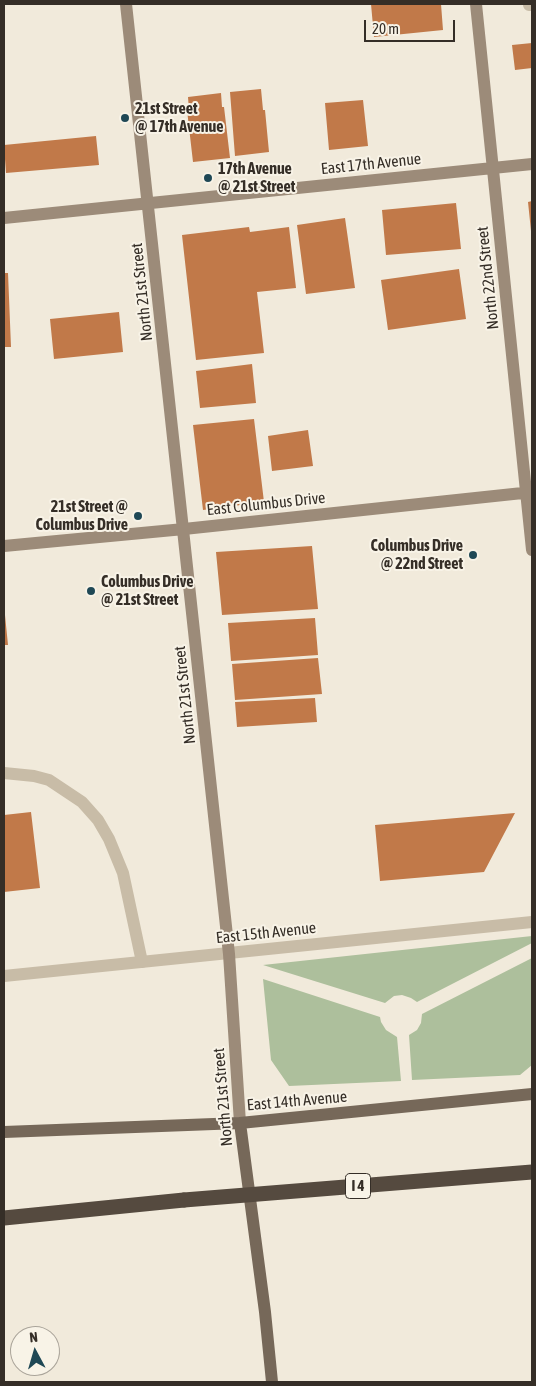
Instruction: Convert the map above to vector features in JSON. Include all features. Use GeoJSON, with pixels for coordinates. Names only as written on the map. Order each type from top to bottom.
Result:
{"type":"FeatureCollection","features":[{"type":"Feature","properties":{"kind":"highway","name":"I 4"},"geometry":{"type":"LineString","coordinates":[[4,1218],[184,1200],[532,1172]]}},
{"type":"Feature","properties":{"kind":"main road","name":"North 21st Street"},"geometry":{"type":"LineString","coordinates":[[126,4],[229,954],[240,1122],[265,1312],[272,1382]]}},
{"type":"Feature","properties":{"kind":"main road","name":"North 22nd Street"},"geometry":{"type":"LineString","coordinates":[[476,4],[530,492],[532,550]]}},
{"type":"Feature","properties":{"kind":"main road","name":"East 17th Avenue"},"geometry":{"type":"LineString","coordinates":[[4,218],[532,164]]}},
{"type":"Feature","properties":{"kind":"main road","name":"East Columbus Drive"},"geometry":{"type":"LineString","coordinates":[[4,546],[530,492]]}},
{"type":"Feature","properties":{"kind":"main road","name":"East 14th Avenue"},"geometry":{"type":"LineString","coordinates":[[4,1132],[240,1122],[532,1094]]}},
{"type":"Feature","properties":{"kind":"street"},"geometry":{"type":"LineString","coordinates":[[4,773],[34,776],[49,780],[82,802],[98,820],[109,838],[124,873],[142,962]]}},
{"type":"Feature","properties":{"kind":"street","name":"East 15th Avenue"},"geometry":{"type":"LineString","coordinates":[[4,976],[532,922]]}},
{"type":"Feature","properties":{"kind":"green space"},"geometry":{"type":"Polygon","coordinates":[[[532,936],[532,943],[417,1002],[402,995],[394,996],[385,1003],[263,965],[532,936]]]}},
{"type":"Feature","properties":{"kind":"green space"},"geometry":{"type":"Polygon","coordinates":[[[532,958],[532,1065],[520,1075],[412,1080],[409,1035],[417,1030],[421,1023],[422,1014],[532,958]]]}},
{"type":"Feature","properties":{"kind":"green space"},"geometry":{"type":"Polygon","coordinates":[[[263,979],[380,1017],[386,1030],[397,1037],[401,1081],[289,1086],[271,1060],[263,979]]]}},
{"type":"Feature","properties":{"kind":"building"},"geometry":{"type":"Polygon","coordinates":[[[371,4],[441,4],[443,30],[374,37],[371,4]]]}},
{"type":"Feature","properties":{"kind":"building"},"geometry":{"type":"Polygon","coordinates":[[[532,43],[532,68],[515,70],[512,45],[532,43]]]}},
{"type":"Feature","properties":{"kind":"building"},"geometry":{"type":"Polygon","coordinates":[[[261,89],[269,152],[235,156],[230,92],[261,89]]]}},
{"type":"Feature","properties":{"kind":"building"},"geometry":{"type":"Polygon","coordinates":[[[221,93],[230,158],[193,162],[187,110],[189,110],[188,97],[221,93]]]}},
{"type":"Feature","properties":{"kind":"building"},"geometry":{"type":"Polygon","coordinates":[[[363,100],[368,146],[329,150],[325,103],[363,100]]]}},
{"type":"Feature","properties":{"kind":"building"},"geometry":{"type":"Polygon","coordinates":[[[96,136],[99,165],[6,173],[4,145],[96,136]]]}},
{"type":"Feature","properties":{"kind":"building"},"geometry":{"type":"Polygon","coordinates":[[[532,201],[532,230],[531,231],[528,202],[532,201]]]}},
{"type":"Feature","properties":{"kind":"building"},"geometry":{"type":"Polygon","coordinates":[[[456,203],[461,249],[386,255],[382,210],[456,203]]]}},
{"type":"Feature","properties":{"kind":"building"},"geometry":{"type":"Polygon","coordinates":[[[345,218],[355,288],[306,294],[297,225],[345,218]]]}},
{"type":"Feature","properties":{"kind":"building"},"geometry":{"type":"Polygon","coordinates":[[[249,227],[250,232],[289,227],[296,288],[257,292],[264,353],[196,360],[182,235],[249,227]]]}},
{"type":"Feature","properties":{"kind":"building"},"geometry":{"type":"Polygon","coordinates":[[[459,269],[466,319],[388,330],[381,280],[459,269]]]}},
{"type":"Feature","properties":{"kind":"building"},"geometry":{"type":"Polygon","coordinates":[[[4,273],[8,273],[11,347],[4,347],[4,273]]]}},
{"type":"Feature","properties":{"kind":"building"},"geometry":{"type":"Polygon","coordinates":[[[119,312],[123,352],[54,359],[50,319],[119,312]]]}},
{"type":"Feature","properties":{"kind":"building"},"geometry":{"type":"Polygon","coordinates":[[[252,364],[256,403],[200,408],[196,371],[252,364]]]}},
{"type":"Feature","properties":{"kind":"building"},"geometry":{"type":"Polygon","coordinates":[[[254,419],[264,502],[203,510],[193,425],[254,419]]]}},
{"type":"Feature","properties":{"kind":"building"},"geometry":{"type":"Polygon","coordinates":[[[308,430],[313,466],[272,471],[268,436],[308,430]]]}},
{"type":"Feature","properties":{"kind":"building"},"geometry":{"type":"Polygon","coordinates":[[[312,546],[318,609],[222,615],[216,552],[312,546]]]}},
{"type":"Feature","properties":{"kind":"building"},"geometry":{"type":"Polygon","coordinates":[[[5,615],[8,645],[4,645],[5,615]]]}},
{"type":"Feature","properties":{"kind":"building"},"geometry":{"type":"Polygon","coordinates":[[[315,618],[318,655],[231,661],[228,623],[315,618]]]}},
{"type":"Feature","properties":{"kind":"building"},"geometry":{"type":"Polygon","coordinates":[[[318,658],[322,694],[235,700],[232,664],[318,658]]]}},
{"type":"Feature","properties":{"kind":"building"},"geometry":{"type":"Polygon","coordinates":[[[315,698],[317,722],[237,727],[235,702],[315,698]]]}},
{"type":"Feature","properties":{"kind":"building"},"geometry":{"type":"Polygon","coordinates":[[[31,812],[40,888],[4,892],[4,815],[31,812]]]}},
{"type":"Feature","properties":{"kind":"building"},"geometry":{"type":"Polygon","coordinates":[[[515,813],[484,872],[380,881],[375,825],[515,813]]]}},
{"type":"Feature","properties":{"kind":"place","name":"21st Street @ 17th Avenue"},"geometry":{"type":"Point","coordinates":[125,118]}},
{"type":"Feature","properties":{"kind":"place","name":"17th Avenue @ 21st Street"},"geometry":{"type":"Point","coordinates":[208,178]}},
{"type":"Feature","properties":{"kind":"place","name":"21st Street @ Columbus Drive"},"geometry":{"type":"Point","coordinates":[138,516]}},
{"type":"Feature","properties":{"kind":"place","name":"Columbus Drive @ 22nd Street"},"geometry":{"type":"Point","coordinates":[473,555]}},
{"type":"Feature","properties":{"kind":"place","name":"Columbus Drive @ 21st Street"},"geometry":{"type":"Point","coordinates":[91,591]}}]}
